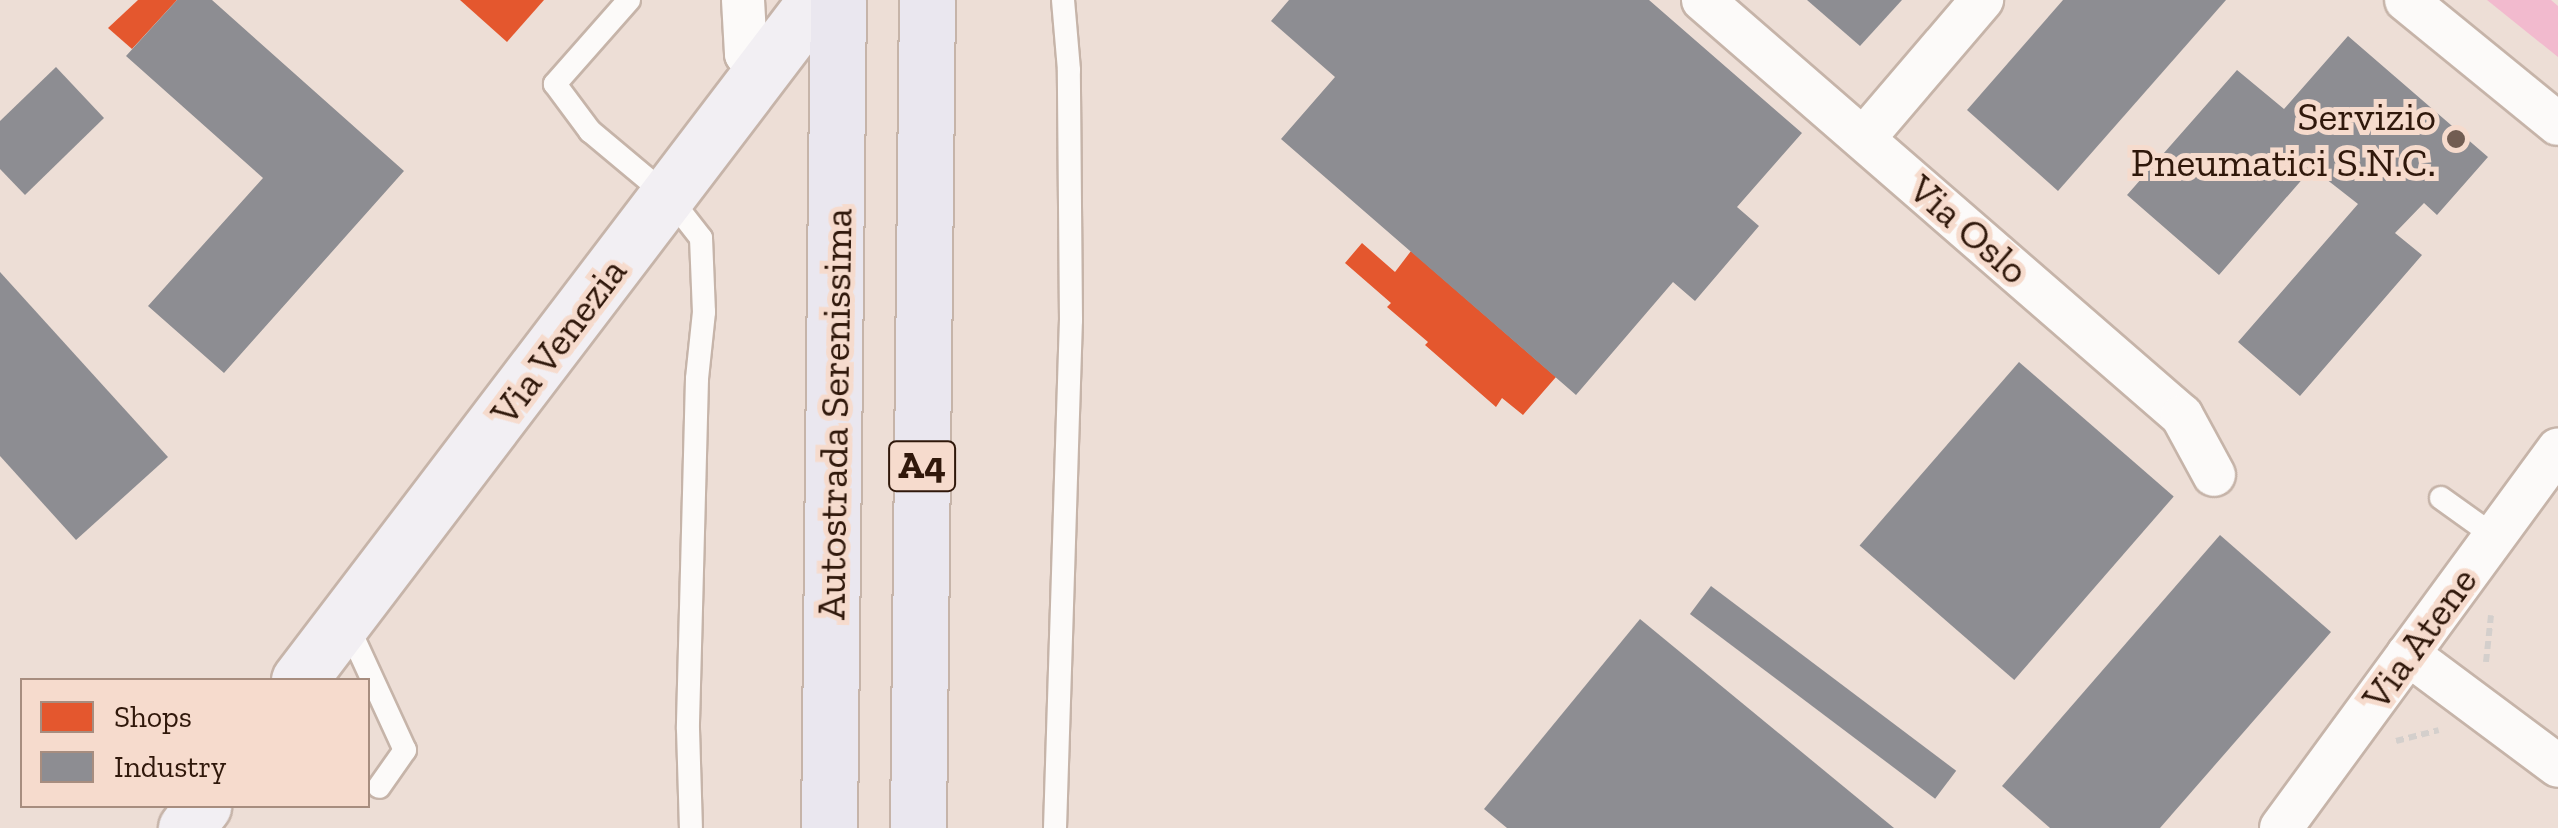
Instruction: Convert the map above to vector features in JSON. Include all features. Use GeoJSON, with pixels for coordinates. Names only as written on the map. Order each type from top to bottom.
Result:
{"type":"FeatureCollection","features":[{"type":"Feature","properties":{"kind":"highway","name":"Autostrada Serenissima"},"geometry":{"type":"LineString","coordinates":[[829,828],[838,0]]}},
{"type":"Feature","properties":{"kind":"highway","name":"A4"},"geometry":{"type":"LineString","coordinates":[[918,828],[927,0]]}},
{"type":"Feature","properties":{"kind":"main road","name":"Via Venezia"},"geometry":{"type":"LineString","coordinates":[[300,678],[816,0]]}},
{"type":"Feature","properties":{"kind":"main road"},"geometry":{"type":"LineString","coordinates":[[186,828],[201,808]]}},
{"type":"Feature","properties":{"kind":"street"},"geometry":{"type":"LineString","coordinates":[[744,0],[746,54],[764,68]]}},
{"type":"Feature","properties":{"kind":"street","name":"Via Oslo"},"geometry":{"type":"LineString","coordinates":[[1703,0],[2182,416],[2214,475]]}},
{"type":"Feature","properties":{"kind":"street"},"geometry":{"type":"LineString","coordinates":[[1864,138],[1982,0]]}},
{"type":"Feature","properties":{"kind":"street"},"geometry":{"type":"LineString","coordinates":[[2406,0],[2558,124]]}},
{"type":"Feature","properties":{"kind":"street","name":"Via Atene"},"geometry":{"type":"LineString","coordinates":[[2281,828],[2558,448]]}},
{"type":"Feature","properties":{"kind":"street"},"geometry":{"type":"LineString","coordinates":[[2408,654],[2558,766]]}},
{"type":"Feature","properties":{"kind":"lane"},"geometry":{"type":"LineString","coordinates":[[629,0],[555,84],[590,131],[669,197],[701,238],[704,312],[697,379],[688,729],[691,828]]}},
{"type":"Feature","properties":{"kind":"lane"},"geometry":{"type":"LineString","coordinates":[[1055,828],[1071,320],[1069,70],[1063,0]]}},
{"type":"Feature","properties":{"kind":"lane"},"geometry":{"type":"LineString","coordinates":[[2441,498],[2494,536]]}},
{"type":"Feature","properties":{"kind":"lane"},"geometry":{"type":"LineString","coordinates":[[345,620],[405,750],[379,787]]}},
{"type":"Feature","properties":{"kind":"shaded area"},"geometry":{"type":"Polygon","coordinates":[[[2487,0],[2551,0],[2558,6],[2558,57],[2487,0]]]}},
{"type":"Feature","properties":{"kind":"building: Shops"},"geometry":{"type":"Polygon","coordinates":[[[138,0],[177,0],[132,49],[108,28],[138,0]]]}},
{"type":"Feature","properties":{"kind":"building: Shops"},"geometry":{"type":"Polygon","coordinates":[[[460,0],[544,0],[507,42],[460,0]]]}},
{"type":"Feature","properties":{"kind":"building: Shops"},"geometry":{"type":"Polygon","coordinates":[[[1362,243],[1395,272],[1411,251],[1556,377],[1523,415],[1502,398],[1496,407],[1425,345],[1428,342],[1387,307],[1391,303],[1345,263],[1362,243]]]}},
{"type":"Feature","properties":{"kind":"building: Industry"},"geometry":{"type":"Polygon","coordinates":[[[177,0],[212,0],[404,171],[224,373],[148,306],[263,178],[126,56],[177,0]]]}},
{"type":"Feature","properties":{"kind":"building: Industry"},"geometry":{"type":"Polygon","coordinates":[[[1289,0],[1649,0],[1802,133],[1737,207],[1759,226],[1695,301],[1673,282],[1576,395],[1281,139],[1335,77],[1271,21],[1289,0]]]}},
{"type":"Feature","properties":{"kind":"building: Industry"},"geometry":{"type":"Polygon","coordinates":[[[1807,0],[1902,0],[1860,46],[1807,0]]]}},
{"type":"Feature","properties":{"kind":"building: Industry"},"geometry":{"type":"Polygon","coordinates":[[[2063,0],[2226,0],[2058,191],[1967,110],[2063,0]]]}},
{"type":"Feature","properties":{"kind":"building: Industry"},"geometry":{"type":"Polygon","coordinates":[[[2348,36],[2488,157],[2437,215],[2424,203],[2395,233],[2422,255],[2300,396],[2238,342],[2358,204],[2312,168],[2219,275],[2127,195],[2237,70],[2284,109],[2348,36]]]}},
{"type":"Feature","properties":{"kind":"building: Industry"},"geometry":{"type":"Polygon","coordinates":[[[56,67],[104,118],[25,195],[0,169],[0,121],[56,67]]]}},
{"type":"Feature","properties":{"kind":"building: Industry"},"geometry":{"type":"Polygon","coordinates":[[[0,272],[168,457],[76,540],[0,456],[0,272]]]}},
{"type":"Feature","properties":{"kind":"building: Industry"},"geometry":{"type":"Polygon","coordinates":[[[2019,362],[2174,496],[2014,680],[1860,545],[2019,362]]]}},
{"type":"Feature","properties":{"kind":"building: Industry"},"geometry":{"type":"Polygon","coordinates":[[[2220,535],[2331,632],[2160,828],[2050,828],[2002,786],[2220,535]]]}},
{"type":"Feature","properties":{"kind":"building: Industry"},"geometry":{"type":"Polygon","coordinates":[[[1711,586],[1956,771],[1935,799],[1690,614],[1711,586]]]}},
{"type":"Feature","properties":{"kind":"building: Industry"},"geometry":{"type":"Polygon","coordinates":[[[1640,619],[1894,828],[1507,828],[1484,809],[1640,619]]]}},
{"type":"Feature","properties":{"kind":"place","name":"Servizio Pneumatici S.N.C."},"geometry":{"type":"Point","coordinates":[2456,139]}}]}
